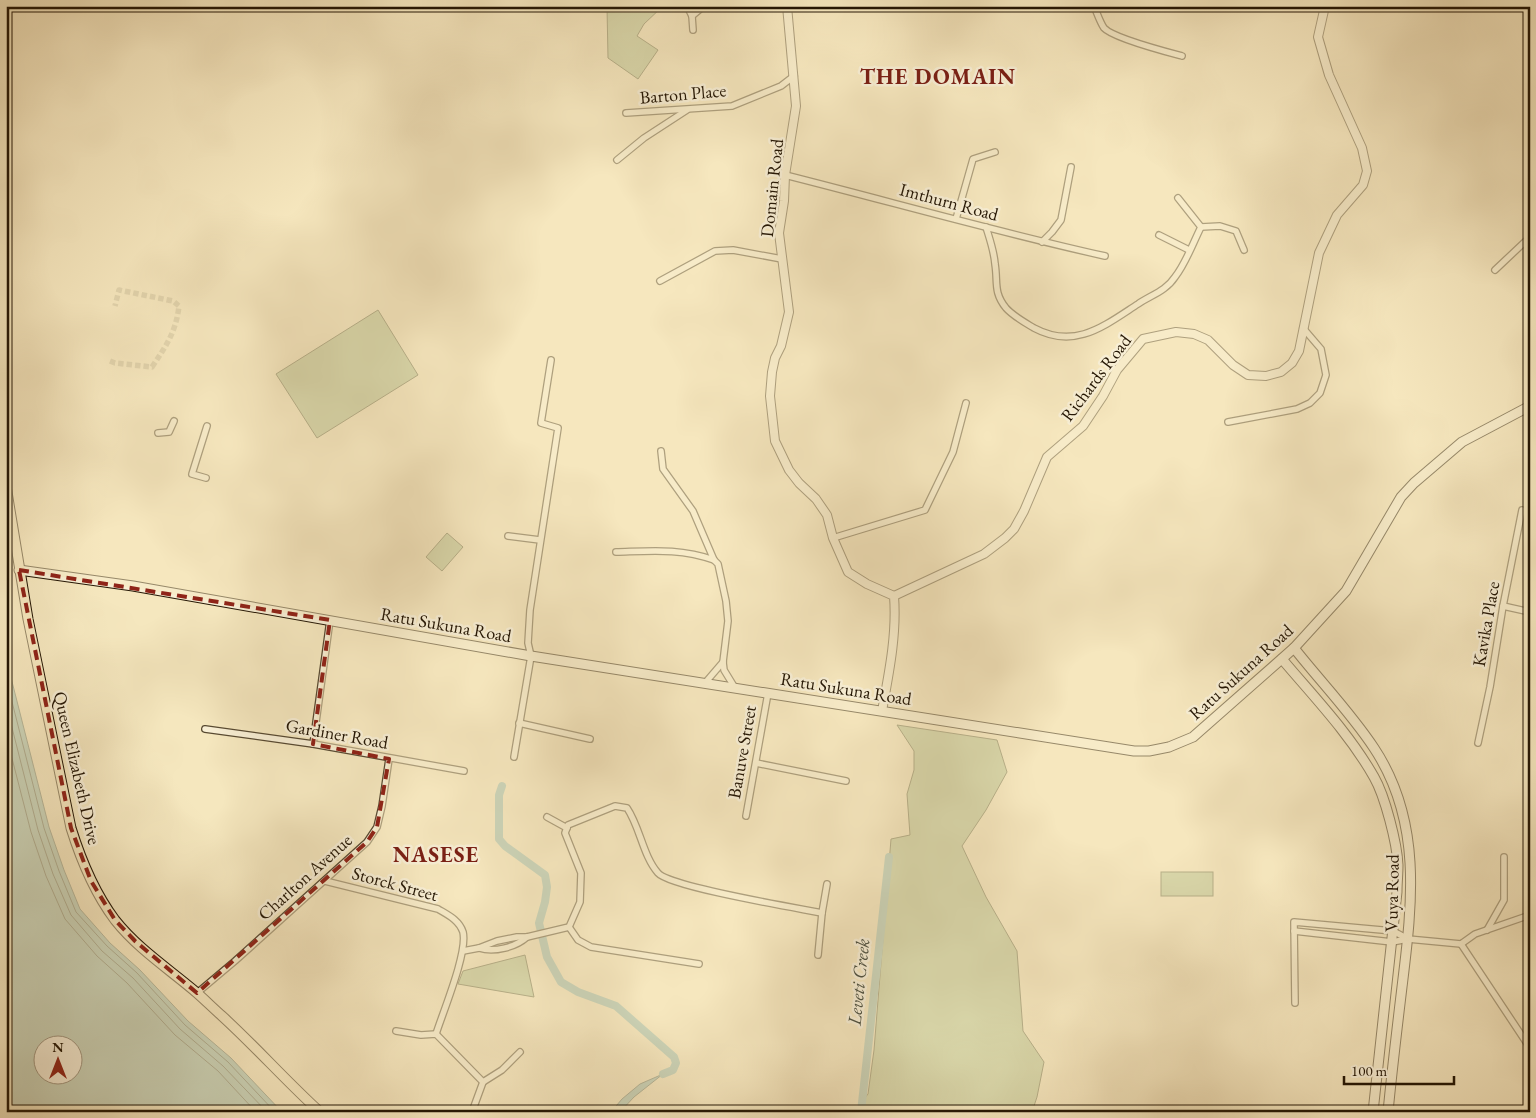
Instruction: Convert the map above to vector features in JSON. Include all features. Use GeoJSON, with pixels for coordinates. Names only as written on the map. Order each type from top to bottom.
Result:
{"type":"FeatureCollection","features":[{"type":"Feature","properties":{"kind":"main road","name":"Ratu Sukuna Road"},"geometry":{"type":"LineString","coordinates":[[19,570],[133,586],[531,656],[1087,744],[1134,751],[1149,751],[1170,747],[1193,736],[1282,659],[1346,591],[1401,497],[1414,483],[1462,442],[1530,406]]}},
{"type":"Feature","properties":{"kind":"main road","name":"Queen Elizabeth Drive"},"geometry":{"type":"LineString","coordinates":[[6,486],[28,619],[71,828],[91,881],[115,920],[152,958],[197,993],[320,1112]]}},
{"type":"Feature","properties":{"kind":"main road","name":"Vuya Road"},"geometry":{"type":"LineString","coordinates":[[1294,648],[1375,749],[1396,792],[1408,838],[1412,865],[1412,897],[1388,1112]]}},
{"type":"Feature","properties":{"kind":"main road","name":"Vuya Road"},"geometry":{"type":"LineString","coordinates":[[1282,659],[1345,733],[1375,778],[1385,806],[1398,864],[1392,942],[1372,1112]]}},
{"type":"Feature","properties":{"kind":"street"},"geometry":{"type":"LineString","coordinates":[[687,6],[692,16],[693,30]]}},
{"type":"Feature","properties":{"kind":"street"},"geometry":{"type":"LineString","coordinates":[[692,16],[704,6]]}},
{"type":"Feature","properties":{"kind":"street","name":"Domain Road"},"geometry":{"type":"LineString","coordinates":[[786,6],[796,106],[785,175],[784,201],[779,233],[789,312],[781,346],[775,358],[772,372],[770,396],[775,441],[788,470],[816,499],[827,515],[832,538],[848,572],[867,584],[894,596]]}},
{"type":"Feature","properties":{"kind":"street"},"geometry":{"type":"LineString","coordinates":[[1094,6],[1103,27],[1109,32],[1182,56]]}},
{"type":"Feature","properties":{"kind":"street","name":"Richards Road"},"geometry":{"type":"LineString","coordinates":[[894,596],[984,554],[1014,529],[1024,511],[1047,457],[1083,426],[1099,403],[1117,370],[1143,339],[1176,332],[1194,334],[1208,340],[1233,365],[1248,375],[1266,376],[1282,372],[1292,363],[1299,351],[1319,253],[1337,215],[1363,185],[1367,171],[1362,148],[1329,75],[1318,37],[1325,6]]}},
{"type":"Feature","properties":{"kind":"street","name":"Barton Place"},"geometry":{"type":"LineString","coordinates":[[626,113],[732,106],[781,86],[794,76]]}},
{"type":"Feature","properties":{"kind":"street"},"geometry":{"type":"LineString","coordinates":[[617,160],[644,138],[689,109]]}},
{"type":"Feature","properties":{"kind":"street"},"geometry":{"type":"LineString","coordinates":[[956,219],[973,159],[995,152]]}},
{"type":"Feature","properties":{"kind":"street"},"geometry":{"type":"LineString","coordinates":[[1042,242],[1061,220],[1071,167]]}},
{"type":"Feature","properties":{"kind":"street","name":"Imthurn Road"},"geometry":{"type":"LineString","coordinates":[[785,175],[986,228],[1105,256]]}},
{"type":"Feature","properties":{"kind":"street"},"geometry":{"type":"LineString","coordinates":[[1178,198],[1201,226]]}},
{"type":"Feature","properties":{"kind":"street"},"geometry":{"type":"LineString","coordinates":[[1201,226],[1220,226],[1236,231],[1244,250]]}},
{"type":"Feature","properties":{"kind":"street"},"geometry":{"type":"LineString","coordinates":[[986,228],[993,248],[997,293],[1006,308],[1021,321],[1039,330],[1055,336],[1073,336],[1091,333],[1164,289],[1175,277],[1201,226]]}},
{"type":"Feature","properties":{"kind":"street"},"geometry":{"type":"LineString","coordinates":[[1159,235],[1189,250]]}},
{"type":"Feature","properties":{"kind":"street"},"geometry":{"type":"LineString","coordinates":[[1495,270],[1530,237]]}},
{"type":"Feature","properties":{"kind":"street"},"geometry":{"type":"LineString","coordinates":[[660,281],[714,251],[733,250],[782,259]]}},
{"type":"Feature","properties":{"kind":"street"},"geometry":{"type":"LineString","coordinates":[[1228,422],[1297,409],[1310,403],[1320,393],[1326,375],[1321,350],[1303,328]]}},
{"type":"Feature","properties":{"kind":"street"},"geometry":{"type":"LineString","coordinates":[[514,757],[531,656],[528,643],[530,610],[558,428],[541,423],[551,360]]}},
{"type":"Feature","properties":{"kind":"street"},"geometry":{"type":"LineString","coordinates":[[832,538],[925,510],[953,452],[966,403]]}},
{"type":"Feature","properties":{"kind":"street"},"geometry":{"type":"LineString","coordinates":[[158,433],[170,432],[174,421]]}},
{"type":"Feature","properties":{"kind":"street"},"geometry":{"type":"LineString","coordinates":[[206,478],[192,474],[207,426]]}},
{"type":"Feature","properties":{"kind":"street"},"geometry":{"type":"LineString","coordinates":[[661,451],[662,469],[693,511],[714,560],[718,564],[726,601],[728,622],[723,662],[724,670],[734,688]]}},
{"type":"Feature","properties":{"kind":"street","name":"Kavika Place"},"geometry":{"type":"LineString","coordinates":[[1478,743],[1522,510]]}},
{"type":"Feature","properties":{"kind":"street"},"geometry":{"type":"LineString","coordinates":[[508,536],[540,540]]}},
{"type":"Feature","properties":{"kind":"street"},"geometry":{"type":"LineString","coordinates":[[616,552],[674,551],[696,554],[714,560]]}},
{"type":"Feature","properties":{"kind":"street"},"geometry":{"type":"LineString","coordinates":[[882,711],[896,616],[894,596]]}},
{"type":"Feature","properties":{"kind":"street"},"geometry":{"type":"LineString","coordinates":[[1503,606],[1530,612]]}},
{"type":"Feature","properties":{"kind":"street"},"geometry":{"type":"LineString","coordinates":[[313,744],[330,620]]}},
{"type":"Feature","properties":{"kind":"street"},"geometry":{"type":"LineString","coordinates":[[705,683],[723,662]]}},
{"type":"Feature","properties":{"kind":"street","name":"Banuve Street"},"geometry":{"type":"LineString","coordinates":[[746,816],[768,693]]}},
{"type":"Feature","properties":{"kind":"street"},"geometry":{"type":"LineString","coordinates":[[519,723],[590,739]]}},
{"type":"Feature","properties":{"kind":"street","name":"Gardiner Road"},"geometry":{"type":"LineString","coordinates":[[205,729],[313,744],[464,771]]}},
{"type":"Feature","properties":{"kind":"street","name":"Charlton Avenue"},"geometry":{"type":"LineString","coordinates":[[197,993],[367,842],[377,827],[389,758]]}},
{"type":"Feature","properties":{"kind":"street"},"geometry":{"type":"LineString","coordinates":[[756,762],[846,781]]}},
{"type":"Feature","properties":{"kind":"street"},"geometry":{"type":"LineString","coordinates":[[569,927],[580,902],[581,873],[565,833],[568,825],[615,806],[627,808],[652,865],[660,876],[686,885],[822,913]]}},
{"type":"Feature","properties":{"kind":"street"},"geometry":{"type":"LineString","coordinates":[[547,817],[567,828]]}},
{"type":"Feature","properties":{"kind":"street"},"geometry":{"type":"LineString","coordinates":[[1487,930],[1504,900],[1504,857]]}},
{"type":"Feature","properties":{"kind":"street","name":"Storck Street"},"geometry":{"type":"LineString","coordinates":[[325,881],[438,909],[451,916],[458,923],[462,931],[463,951],[436,1034]]}},
{"type":"Feature","properties":{"kind":"street"},"geometry":{"type":"LineString","coordinates":[[818,955],[827,884]]}},
{"type":"Feature","properties":{"kind":"street"},"geometry":{"type":"LineString","coordinates":[[1294,931],[1392,942],[1408,939],[1461,944],[1475,934],[1530,915]]}},
{"type":"Feature","properties":{"kind":"street"},"geometry":{"type":"LineString","coordinates":[[1295,1004],[1294,922],[1393,931],[1408,939]]}},
{"type":"Feature","properties":{"kind":"street"},"geometry":{"type":"LineString","coordinates":[[463,951],[479,948],[486,951],[520,944],[527,937],[569,927]]}},
{"type":"Feature","properties":{"kind":"street"},"geometry":{"type":"LineString","coordinates":[[569,927],[578,940],[591,947],[699,964]]}},
{"type":"Feature","properties":{"kind":"street"},"geometry":{"type":"LineString","coordinates":[[1461,944],[1530,1048]]}},
{"type":"Feature","properties":{"kind":"street"},"geometry":{"type":"LineString","coordinates":[[396,1031],[421,1035],[436,1034],[483,1082]]}},
{"type":"Feature","properties":{"kind":"street"},"geometry":{"type":"LineString","coordinates":[[472,1112],[483,1082],[502,1070],[520,1052]]}},
{"type":"Feature","properties":{"kind":"highlighted area"},"geometry":{"type":"Polygon","coordinates":[[[19,570],[330,620],[313,744],[389,759],[377,827],[367,842],[197,993],[135,941],[115,920],[91,881],[71,828],[19,570]]]}},
{"type":"Feature","properties":{"kind":"green space"},"geometry":{"type":"Polygon","coordinates":[[[663,6],[644,24],[637,36],[658,50],[638,79],[608,58],[607,7],[663,6]]]}},
{"type":"Feature","properties":{"kind":"green space"},"geometry":{"type":"Polygon","coordinates":[[[378,310],[418,375],[317,438],[276,374],[378,310]]]}},
{"type":"Feature","properties":{"kind":"green space"},"geometry":{"type":"Polygon","coordinates":[[[447,533],[463,547],[442,571],[426,557],[447,533]]]}},
{"type":"Feature","properties":{"kind":"green space"},"geometry":{"type":"Polygon","coordinates":[[[897,725],[997,740],[1007,772],[986,810],[962,846],[986,897],[1017,951],[1023,1031],[1044,1062],[1032,1112],[854,1112],[868,1094],[874,1050],[891,839],[910,835],[907,794],[914,770],[914,751],[897,725]]]}},
{"type":"Feature","properties":{"kind":"green space"},"geometry":{"type":"Polygon","coordinates":[[[1161,872],[1213,872],[1213,896],[1161,896],[1161,872]]]}},
{"type":"Feature","properties":{"kind":"green space"},"geometry":{"type":"Polygon","coordinates":[[[525,955],[534,997],[458,984],[463,971],[525,955]]]}},
{"type":"Feature","properties":{"kind":"water"},"geometry":{"type":"Polygon","coordinates":[[[6,658],[49,827],[80,909],[110,943],[140,970],[188,1021],[231,1058],[282,1112],[6,1112],[6,658]]]}},
{"type":"Feature","properties":{"kind":"water"},"geometry":{"type":"Polygon","coordinates":[[[663,1074],[634,1097],[620,1112],[611,1112],[622,1099],[640,1084],[663,1074]]]}},
{"type":"Feature","properties":{"kind":"waterway"},"geometry":{"type":"LineString","coordinates":[[502,786],[499,795],[499,839],[505,846],[545,875],[547,887],[539,923],[547,957],[561,982],[578,992],[616,1006],[674,1057],[676,1063],[673,1070],[663,1074]]}},
{"type":"Feature","properties":{"kind":"waterway","name":"Leveti Creek"},"geometry":{"type":"LineString","coordinates":[[861,1112],[889,857]]}},
{"type":"Feature","properties":{"kind":"tunnel"},"geometry":{"type":"LineString","coordinates":[[110,361],[152,367],[173,331],[179,306],[173,301],[119,290],[115,306]]}},
{"type":"Feature","properties":{"kind":"district","name":"THE DOMAIN"},"geometry":{"type":"Point","coordinates":[938,76]}},
{"type":"Feature","properties":{"kind":"district","name":"NASESE"},"geometry":{"type":"Point","coordinates":[436,854]}}]}
